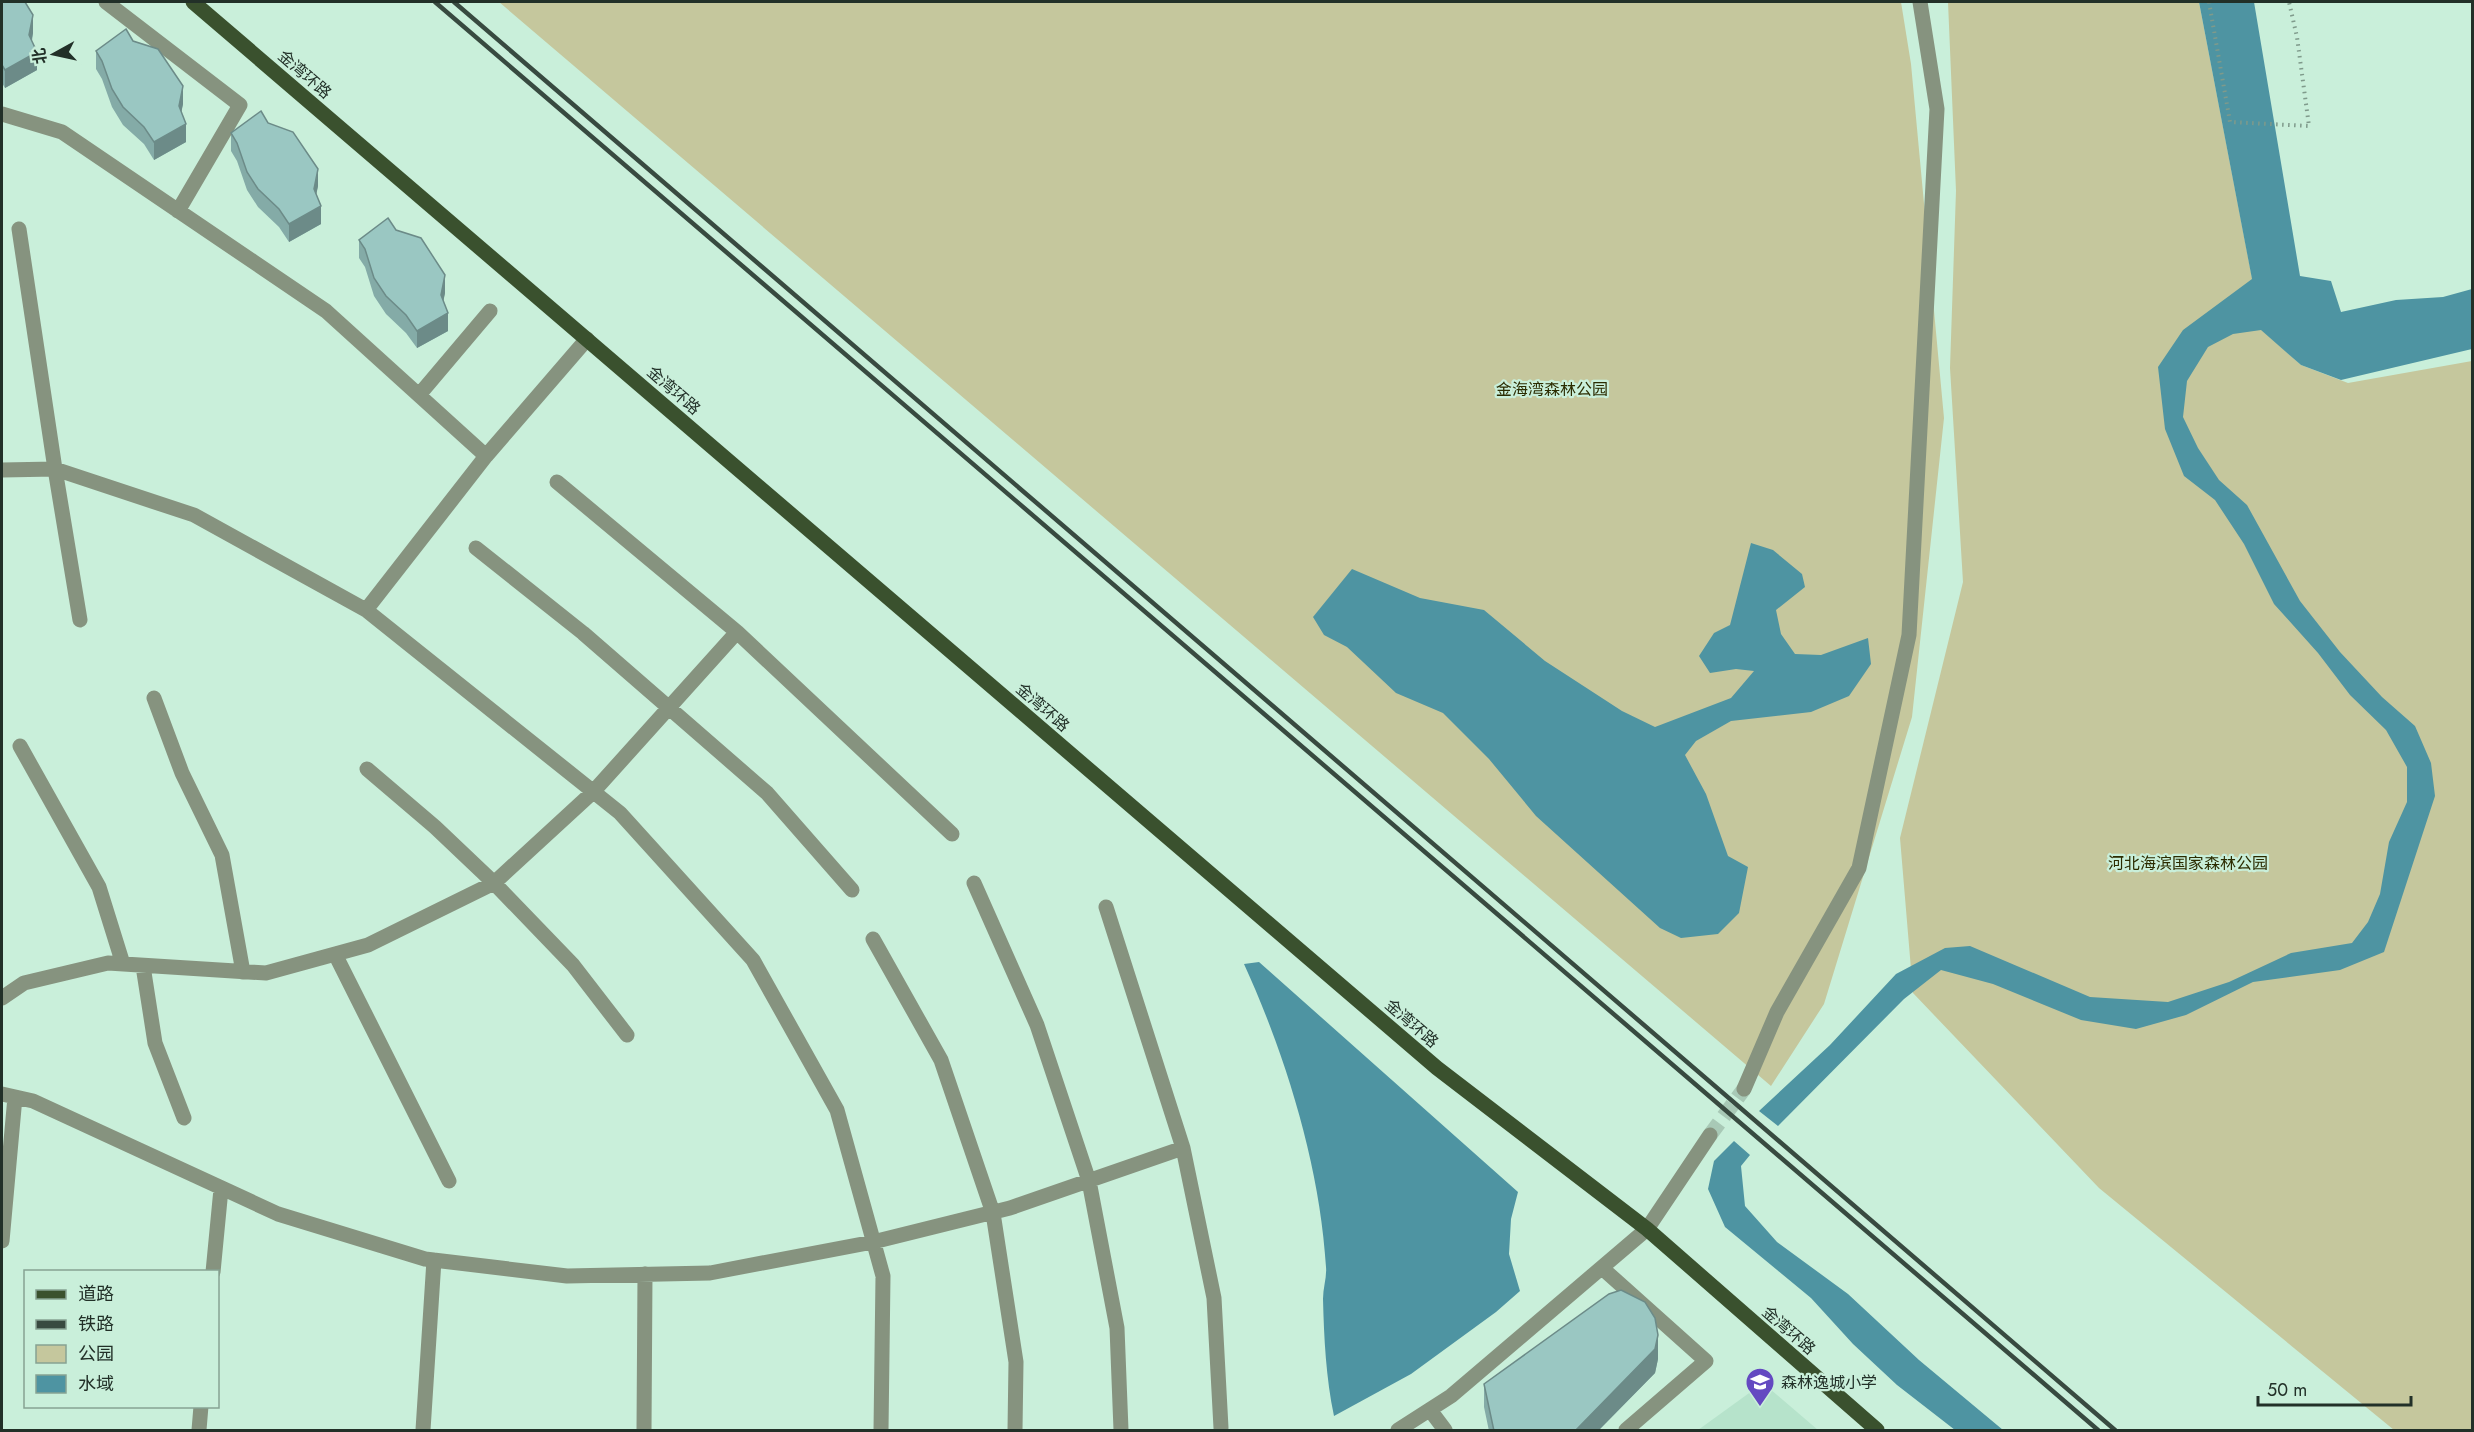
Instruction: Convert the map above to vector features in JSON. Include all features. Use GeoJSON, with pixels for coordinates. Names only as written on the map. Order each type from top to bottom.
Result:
{"type":"FeatureCollection","features":[{"type":"Feature","properties":{"kind":"main road","name":"金湾环路"},"geometry":{"type":"LineString","coordinates":[[193,2],[1437,1068],[1647,1230],[1877,1431]]}},
{"type":"Feature","properties":{"kind":"street"},"geometry":{"type":"LineString","coordinates":[[106,2],[240,105],[178,211]]}},
{"type":"Feature","properties":{"kind":"street"},"geometry":{"type":"LineString","coordinates":[[1744,1089],[1777,1012],[1859,868],[1909,635],[1937,109],[1920,2]]}},
{"type":"Feature","properties":{"kind":"street"},"geometry":{"type":"LineString","coordinates":[[2,114],[62,132],[326,311],[486,456]]}},
{"type":"Feature","properties":{"kind":"street"},"geometry":{"type":"LineString","coordinates":[[19,230],[80,620]]}},
{"type":"Feature","properties":{"kind":"street"},"geometry":{"type":"LineString","coordinates":[[418,395],[490,311]]}},
{"type":"Feature","properties":{"kind":"street"},"geometry":{"type":"LineString","coordinates":[[366,610],[486,456],[587,339]]}},
{"type":"Feature","properties":{"kind":"street"},"geometry":{"type":"LineString","coordinates":[[2,470],[55,469],[194,514],[366,610],[620,813],[753,960],[837,1110],[883,1276],[881,1431]]}},
{"type":"Feature","properties":{"kind":"street"},"geometry":{"type":"LineString","coordinates":[[557,482],[737,632],[952,834]]}},
{"type":"Feature","properties":{"kind":"street"},"geometry":{"type":"LineString","coordinates":[[477,549],[583,633],[767,794],[852,890]]}},
{"type":"Feature","properties":{"kind":"street"},"geometry":{"type":"LineString","coordinates":[[2,998],[24,983],[108,963],[266,973],[368,945],[494,883],[593,792],[737,632]]}},
{"type":"Feature","properties":{"kind":"street"},"geometry":{"type":"LineString","coordinates":[[154,698],[182,773],[222,855],[243,972]]}},
{"type":"Feature","properties":{"kind":"street"},"geometry":{"type":"LineString","coordinates":[[20,746],[99,887],[123,964]]}},
{"type":"Feature","properties":{"kind":"street"},"geometry":{"type":"LineString","coordinates":[[367,770],[435,827],[494,883],[573,965],[627,1035]]}},
{"type":"Feature","properties":{"kind":"street"},"geometry":{"type":"LineString","coordinates":[[974,883],[1037,1025],[1089,1181],[1117,1328],[1121,1431]]}},
{"type":"Feature","properties":{"kind":"street"},"geometry":{"type":"LineString","coordinates":[[1106,907],[1183,1148],[1214,1298],[1221,1428]]}},
{"type":"Feature","properties":{"kind":"street"},"geometry":{"type":"LineString","coordinates":[[873,939],[941,1060],[993,1213],[1016,1362],[1015,1431]]}},
{"type":"Feature","properties":{"kind":"street"},"geometry":{"type":"LineString","coordinates":[[335,954],[448,1181]]}},
{"type":"Feature","properties":{"kind":"street"},"geometry":{"type":"LineString","coordinates":[[143,966],[155,1043],[184,1118]]}},
{"type":"Feature","properties":{"kind":"street"},"geometry":{"type":"LineString","coordinates":[[2,1241],[8,1095],[33,1101],[278,1214],[434,1260],[567,1276],[710,1273],[873,1242],[993,1213],[1183,1148]]}},
{"type":"Feature","properties":{"kind":"street"},"geometry":{"type":"LineString","coordinates":[[1398,1431],[1451,1396],[1647,1230],[1710,1135]]}},
{"type":"Feature","properties":{"kind":"street"},"geometry":{"type":"LineString","coordinates":[[213,1270],[221,1189]]}},
{"type":"Feature","properties":{"kind":"street"},"geometry":{"type":"LineString","coordinates":[[423,1431],[434,1260]]}},
{"type":"Feature","properties":{"kind":"street"},"geometry":{"type":"LineString","coordinates":[[1602,1268],[1706,1361],[1626,1431]]}},
{"type":"Feature","properties":{"kind":"street"},"geometry":{"type":"LineString","coordinates":[[644,1431],[645,1274]]}},
{"type":"Feature","properties":{"kind":"street"},"geometry":{"type":"LineString","coordinates":[[199,1431],[201,1408]]}},
{"type":"Feature","properties":{"kind":"street"},"geometry":{"type":"LineString","coordinates":[[1430,1410],[1445,1431]]}},
{"type":"Feature","properties":{"kind":"path"},"geometry":{"type":"LineString","coordinates":[[2209,2],[2230,122],[2309,126],[2298,37],[2289,2]]}},
{"type":"Feature","properties":{"kind":"shaded area","name":"森林逸城小学"},"geometry":{"type":"Polygon","coordinates":[[[1763,1383],[1818,1430],[1698,1430],[1763,1383]]]}},
{"type":"Feature","properties":{"kind":"green space","name":"金海湾森林公园"},"geometry":{"type":"Polygon","coordinates":[[[499,2],[1901,2],[1911,64],[1944,418],[1912,717],[1824,1004],[1771,1086],[499,2]]]}},
{"type":"Feature","properties":{"kind":"green space","name":"河北海滨国家森林公园"},"geometry":{"type":"Polygon","coordinates":[[[1948,2],[2199,2],[2262,330],[2301,365],[2348,383],[2472,361],[2472,1430],[2394,1430],[2099,1188],[1913,993],[1900,838],[1963,582],[1950,368],[1956,191],[1948,2]]]}},
{"type":"Feature","properties":{"kind":"water"},"geometry":{"type":"Polygon","coordinates":[[[2199,2],[2254,2],[2300,276],[2331,281],[2341,312],[2396,300],[2443,297],[2472,289],[2472,349],[2341,380],[2301,365],[2261,330],[2233,334],[2208,347],[2187,381],[2183,417],[2198,448],[2219,480],[2247,505],[2300,601],[2340,652],[2382,697],[2415,726],[2431,763],[2435,796],[2384,952],[2340,970],[2253,982],[2186,1015],[2136,1029],[2081,1020],[1993,984],[1941,970],[1904,999],[1778,1126],[1759,1111],[1830,1045],[1896,974],[1945,948],[1970,946],[2090,997],[2168,1002],[2229,982],[2291,953],[2352,943],[2368,922],[2380,894],[2389,842],[2407,802],[2407,767],[2386,730],[2350,695],[2318,653],[2274,604],[2244,544],[2215,500],[2184,476],[2165,429],[2158,367],[2183,330],[2252,279],[2199,2]]]}},
{"type":"Feature","properties":{"kind":"water"},"geometry":{"type":"Polygon","coordinates":[[[1751,543],[1773,550],[1802,574],[1805,587],[1776,610],[1781,634],[1795,654],[1821,655],[1868,638],[1871,664],[1849,696],[1811,712],[1731,721],[1696,741],[1685,755],[1706,794],[1728,856],[1748,867],[1739,913],[1718,934],[1681,938],[1660,928],[1536,816],[1489,759],[1443,713],[1396,693],[1347,647],[1324,635],[1313,617],[1352,569],[1420,598],[1484,610],[1545,661],[1622,711],[1655,727],[1731,698],[1754,671],[1736,669],[1710,673],[1699,656],[1714,633],[1730,625],[1751,543]]]}},
{"type":"Feature","properties":{"kind":"water"},"geometry":{"type":"Polygon","coordinates":[[[1259,962],[1518,1192],[1511,1219],[1509,1254],[1520,1291],[1496,1312],[1411,1374],[1334,1416],[1326,1358],[1323,1299],[1326,1267],[1317,1190],[1287,1074],[1244,964],[1259,962]]]}},
{"type":"Feature","properties":{"kind":"water"},"geometry":{"type":"Polygon","coordinates":[[[1734,1141],[1750,1155],[1741,1166],[1745,1206],[1777,1242],[1848,1294],[1919,1360],[2003,1430],[1955,1430],[1897,1385],[1853,1344],[1811,1298],[1725,1227],[1708,1189],[1714,1161],[1734,1141]]]}},
{"type":"Feature","properties":{"kind":"building"},"geometry":{"type":"Polygon","coordinates":[[[2,2],[25,2],[33,15],[29,35],[37,52],[5,70],[2,65],[2,2]]]}},
{"type":"Feature","properties":{"kind":"building"},"geometry":{"type":"Polygon","coordinates":[[[126,29],[133,41],[158,49],[183,86],[179,106],[186,124],[154,142],[144,127],[123,107],[112,89],[96,51],[126,29]]]}},
{"type":"Feature","properties":{"kind":"building"},"geometry":{"type":"Polygon","coordinates":[[[261,111],[268,123],[293,132],[318,169],[314,189],[321,206],[289,224],[279,209],[258,189],[247,172],[231,133],[261,111]]]}},
{"type":"Feature","properties":{"kind":"building"},"geometry":{"type":"Polygon","coordinates":[[[388,218],[396,230],[421,238],[445,275],[441,295],[448,313],[417,331],[406,315],[386,296],[374,278],[365,249],[359,240],[388,218]]]}},
{"type":"Feature","properties":{"kind":"building"},"geometry":{"type":"Polygon","coordinates":[[[1621,1290],[1645,1302],[1655,1318],[1658,1335],[1655,1349],[1575,1431],[1494,1431],[1484,1384],[1609,1294],[1621,1290]]]}},
{"type":"Feature","properties":{"kind":"tunnel"},"geometry":{"type":"LineString","coordinates":[[1710,1135],[1744,1089]]}},
{"type":"Feature","properties":{"kind":"railway"},"geometry":{"type":"LineString","coordinates":[[435,2],[2098,1430]]}},
{"type":"Feature","properties":{"kind":"railway"},"geometry":{"type":"LineString","coordinates":[[454,2],[2115,1430]]}},
{"type":"Feature","properties":{"kind":"place","name":"森林逸城小学"},"geometry":{"type":"Point","coordinates":[1760,1408]}}]}
